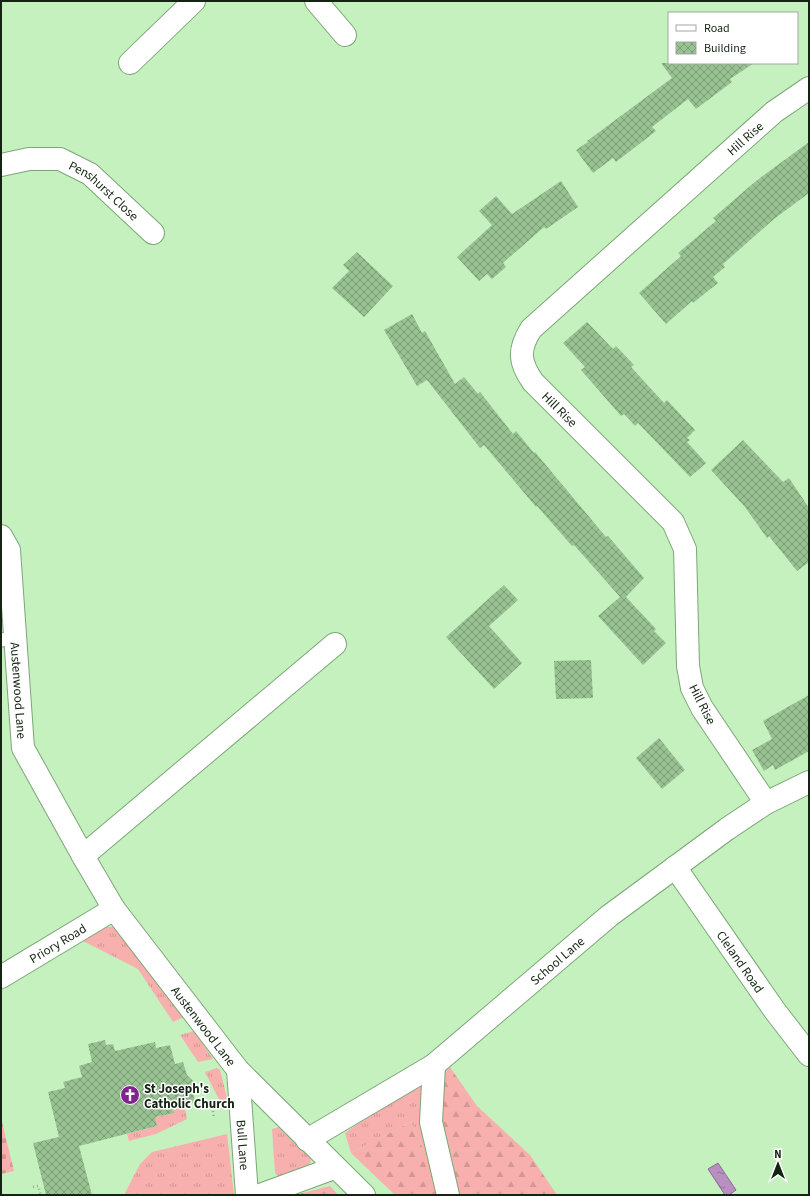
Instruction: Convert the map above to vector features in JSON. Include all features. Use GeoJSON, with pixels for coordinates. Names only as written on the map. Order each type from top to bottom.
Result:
{"type":"FeatureCollection","features":[{"type":"Feature","properties":{"kind":"street"},"geometry":{"type":"LineString","coordinates":[[130,63],[194,1]]}},
{"type":"Feature","properties":{"kind":"street"},"geometry":{"type":"LineString","coordinates":[[316,1],[345,36]]}},
{"type":"Feature","properties":{"kind":"street","name":"Hill Rise"},"geometry":{"type":"LineString","coordinates":[[766,803],[702,708],[692,688],[688,666],[685,549],[673,522],[533,382],[526,371],[521,358],[522,342],[531,329],[774,112],[809,88]]}},
{"type":"Feature","properties":{"kind":"street","name":"Penshurst Close"},"geometry":{"type":"LineString","coordinates":[[1,165],[29,159],[60,159],[90,174],[153,233]]}},
{"type":"Feature","properties":{"kind":"street","name":"Austenwood Lane"},"geometry":{"type":"LineString","coordinates":[[1,536],[10,550],[8,639],[23,748],[114,909],[238,1070],[334,1168],[364,1195]]}},
{"type":"Feature","properties":{"kind":"street"},"geometry":{"type":"LineString","coordinates":[[83,856],[335,644]]}},
{"type":"Feature","properties":{"kind":"street","name":"School Lane"},"geometry":{"type":"LineString","coordinates":[[307,1140],[434,1065],[610,916],[727,829],[766,803],[809,782]]}},
{"type":"Feature","properties":{"kind":"street","name":"Cleland Road"},"geometry":{"type":"LineString","coordinates":[[675,867],[775,1011],[809,1055]]}},
{"type":"Feature","properties":{"kind":"street","name":"Priory Road"},"geometry":{"type":"LineString","coordinates":[[1,977],[114,909]]}},
{"type":"Feature","properties":{"kind":"street"},"geometry":{"type":"LineString","coordinates":[[434,1065],[431,1122],[448,1195]]}},
{"type":"Feature","properties":{"kind":"street","name":"Bull Lane"},"geometry":{"type":"LineString","coordinates":[[238,1070],[247,1195]]}},
{"type":"Feature","properties":{"kind":"street"},"geometry":{"type":"LineString","coordinates":[[260,1195],[334,1168]]}},
{"type":"Feature","properties":{"kind":"path"},"geometry":{"type":"LineString","coordinates":[[213,1111],[214,1119]]}},
{"type":"Feature","properties":{"kind":"path"},"geometry":{"type":"LineString","coordinates":[[33,1187],[38,1186],[41,1195]]}},
{"type":"Feature","properties":{"kind":"green space"},"geometry":{"type":"Polygon","coordinates":[[[107,927],[115,927],[184,1017],[173,1022],[138,969],[83,941],[107,927]]]}},
{"type":"Feature","properties":{"kind":"green space"},"geometry":{"type":"Polygon","coordinates":[[[194,1031],[213,1059],[198,1062],[180,1035],[194,1031]]]}},
{"type":"Feature","properties":{"kind":"green space"},"geometry":{"type":"Polygon","coordinates":[[[445,1060],[477,1106],[530,1155],[557,1195],[454,1195],[438,1114],[445,1060]]]}},
{"type":"Feature","properties":{"kind":"green space"},"geometry":{"type":"Polygon","coordinates":[[[217,1068],[220,1070],[229,1106],[223,1107],[205,1072],[217,1068]]]}},
{"type":"Feature","properties":{"kind":"green space"},"geometry":{"type":"Polygon","coordinates":[[[424,1077],[436,1178],[411,1122],[351,1153],[345,1133],[424,1077]]]}},
{"type":"Feature","properties":{"kind":"green space"},"geometry":{"type":"Polygon","coordinates":[[[184,1105],[187,1119],[156,1134],[129,1141],[127,1134],[157,1126],[153,1112],[157,1117],[174,1113],[173,1108],[184,1105]]]}},
{"type":"Feature","properties":{"kind":"green space"},"geometry":{"type":"Polygon","coordinates":[[[1,1118],[14,1171],[1,1174],[1,1118]]]}},
{"type":"Feature","properties":{"kind":"green space"},"geometry":{"type":"Polygon","coordinates":[[[411,1122],[436,1178],[440,1195],[395,1195],[351,1153],[411,1122]]]}},
{"type":"Feature","properties":{"kind":"green space"},"geometry":{"type":"Polygon","coordinates":[[[279,1127],[283,1128],[311,1157],[310,1164],[306,1168],[279,1177],[275,1173],[272,1129],[279,1127]]]}},
{"type":"Feature","properties":{"kind":"green space"},"geometry":{"type":"Polygon","coordinates":[[[227,1134],[234,1195],[124,1195],[140,1164],[152,1152],[227,1134]]]}},
{"type":"Feature","properties":{"kind":"green space"},"geometry":{"type":"Polygon","coordinates":[[[330,1186],[338,1195],[295,1195],[330,1186]]]}},
{"type":"Feature","properties":{"kind":"water"},"geometry":{"type":"Polygon","coordinates":[[[718,1163],[736,1190],[729,1195],[725,1195],[708,1169],[718,1163]]]}},
{"type":"Feature","properties":{"kind":"building"},"geometry":{"type":"Polygon","coordinates":[[[661,63],[752,64],[730,79],[732,82],[696,109],[688,99],[652,127],[656,131],[616,162],[613,158],[593,173],[576,150],[672,78],[661,63]]]}},
{"type":"Feature","properties":{"kind":"building"},"geometry":{"type":"Polygon","coordinates":[[[809,142],[809,193],[774,219],[723,264],[725,267],[713,277],[718,283],[693,303],[692,301],[666,324],[639,293],[681,256],[678,253],[716,221],[713,218],[756,181],[809,142]]]}},
{"type":"Feature","properties":{"kind":"building"},"geometry":{"type":"Polygon","coordinates":[[[561,181],[578,207],[546,229],[544,227],[503,263],[506,267],[492,279],[487,274],[479,281],[457,257],[492,225],[479,211],[496,196],[512,214],[561,181]]]}},
{"type":"Feature","properties":{"kind":"building"},"geometry":{"type":"Polygon","coordinates":[[[357,252],[393,286],[364,317],[332,288],[349,271],[343,265],[357,252]]]}},
{"type":"Feature","properties":{"kind":"building"},"geometry":{"type":"Polygon","coordinates":[[[412,314],[422,333],[425,331],[455,384],[464,377],[478,394],[480,392],[513,434],[516,431],[606,537],[608,536],[644,578],[626,597],[656,629],[654,631],[666,643],[643,665],[598,616],[620,597],[574,545],[572,546],[537,506],[536,507],[484,445],[480,448],[427,380],[417,386],[384,330],[412,314]]]}},
{"type":"Feature","properties":{"kind":"building"},"geometry":{"type":"Polygon","coordinates":[[[587,322],[613,349],[616,346],[634,365],[631,367],[664,403],[667,400],[695,430],[687,438],[690,440],[687,442],[706,463],[690,477],[638,423],[635,426],[624,414],[621,416],[581,370],[585,367],[563,343],[587,322]]]}},
{"type":"Feature","properties":{"kind":"building"},"geometry":{"type":"Polygon","coordinates":[[[743,440],[783,482],[789,478],[809,508],[809,562],[797,571],[769,536],[767,538],[745,507],[711,470],[743,440]]]}},
{"type":"Feature","properties":{"kind":"building"},"geometry":{"type":"Polygon","coordinates":[[[504,585],[518,600],[489,626],[522,663],[494,689],[446,637],[504,585]]]}},
{"type":"Feature","properties":{"kind":"building"},"geometry":{"type":"Polygon","coordinates":[[[591,660],[593,698],[556,699],[554,661],[591,660]]]}},
{"type":"Feature","properties":{"kind":"building"},"geometry":{"type":"Polygon","coordinates":[[[809,695],[809,751],[775,770],[773,765],[764,771],[752,750],[772,739],[763,721],[809,695]]]}},
{"type":"Feature","properties":{"kind":"building"},"geometry":{"type":"Polygon","coordinates":[[[659,738],[685,770],[662,789],[636,758],[659,738]]]}},
{"type":"Feature","properties":{"kind":"building","name":"St Joseph's Catholic Church"},"geometry":{"type":"Polygon","coordinates":[[[105,1040],[106,1045],[113,1044],[115,1051],[155,1042],[156,1048],[170,1045],[175,1064],[183,1062],[187,1075],[195,1083],[192,1088],[195,1102],[173,1107],[174,1113],[155,1117],[157,1126],[79,1146],[92,1195],[46,1195],[33,1143],[59,1137],[48,1092],[65,1088],[63,1082],[82,1077],[79,1066],[92,1062],[88,1044],[105,1040]]]}},
{"type":"Feature","properties":{"kind":"place","name":"St Joseph's Catholic Church"},"geometry":{"type":"Point","coordinates":[130,1095]}}]}
